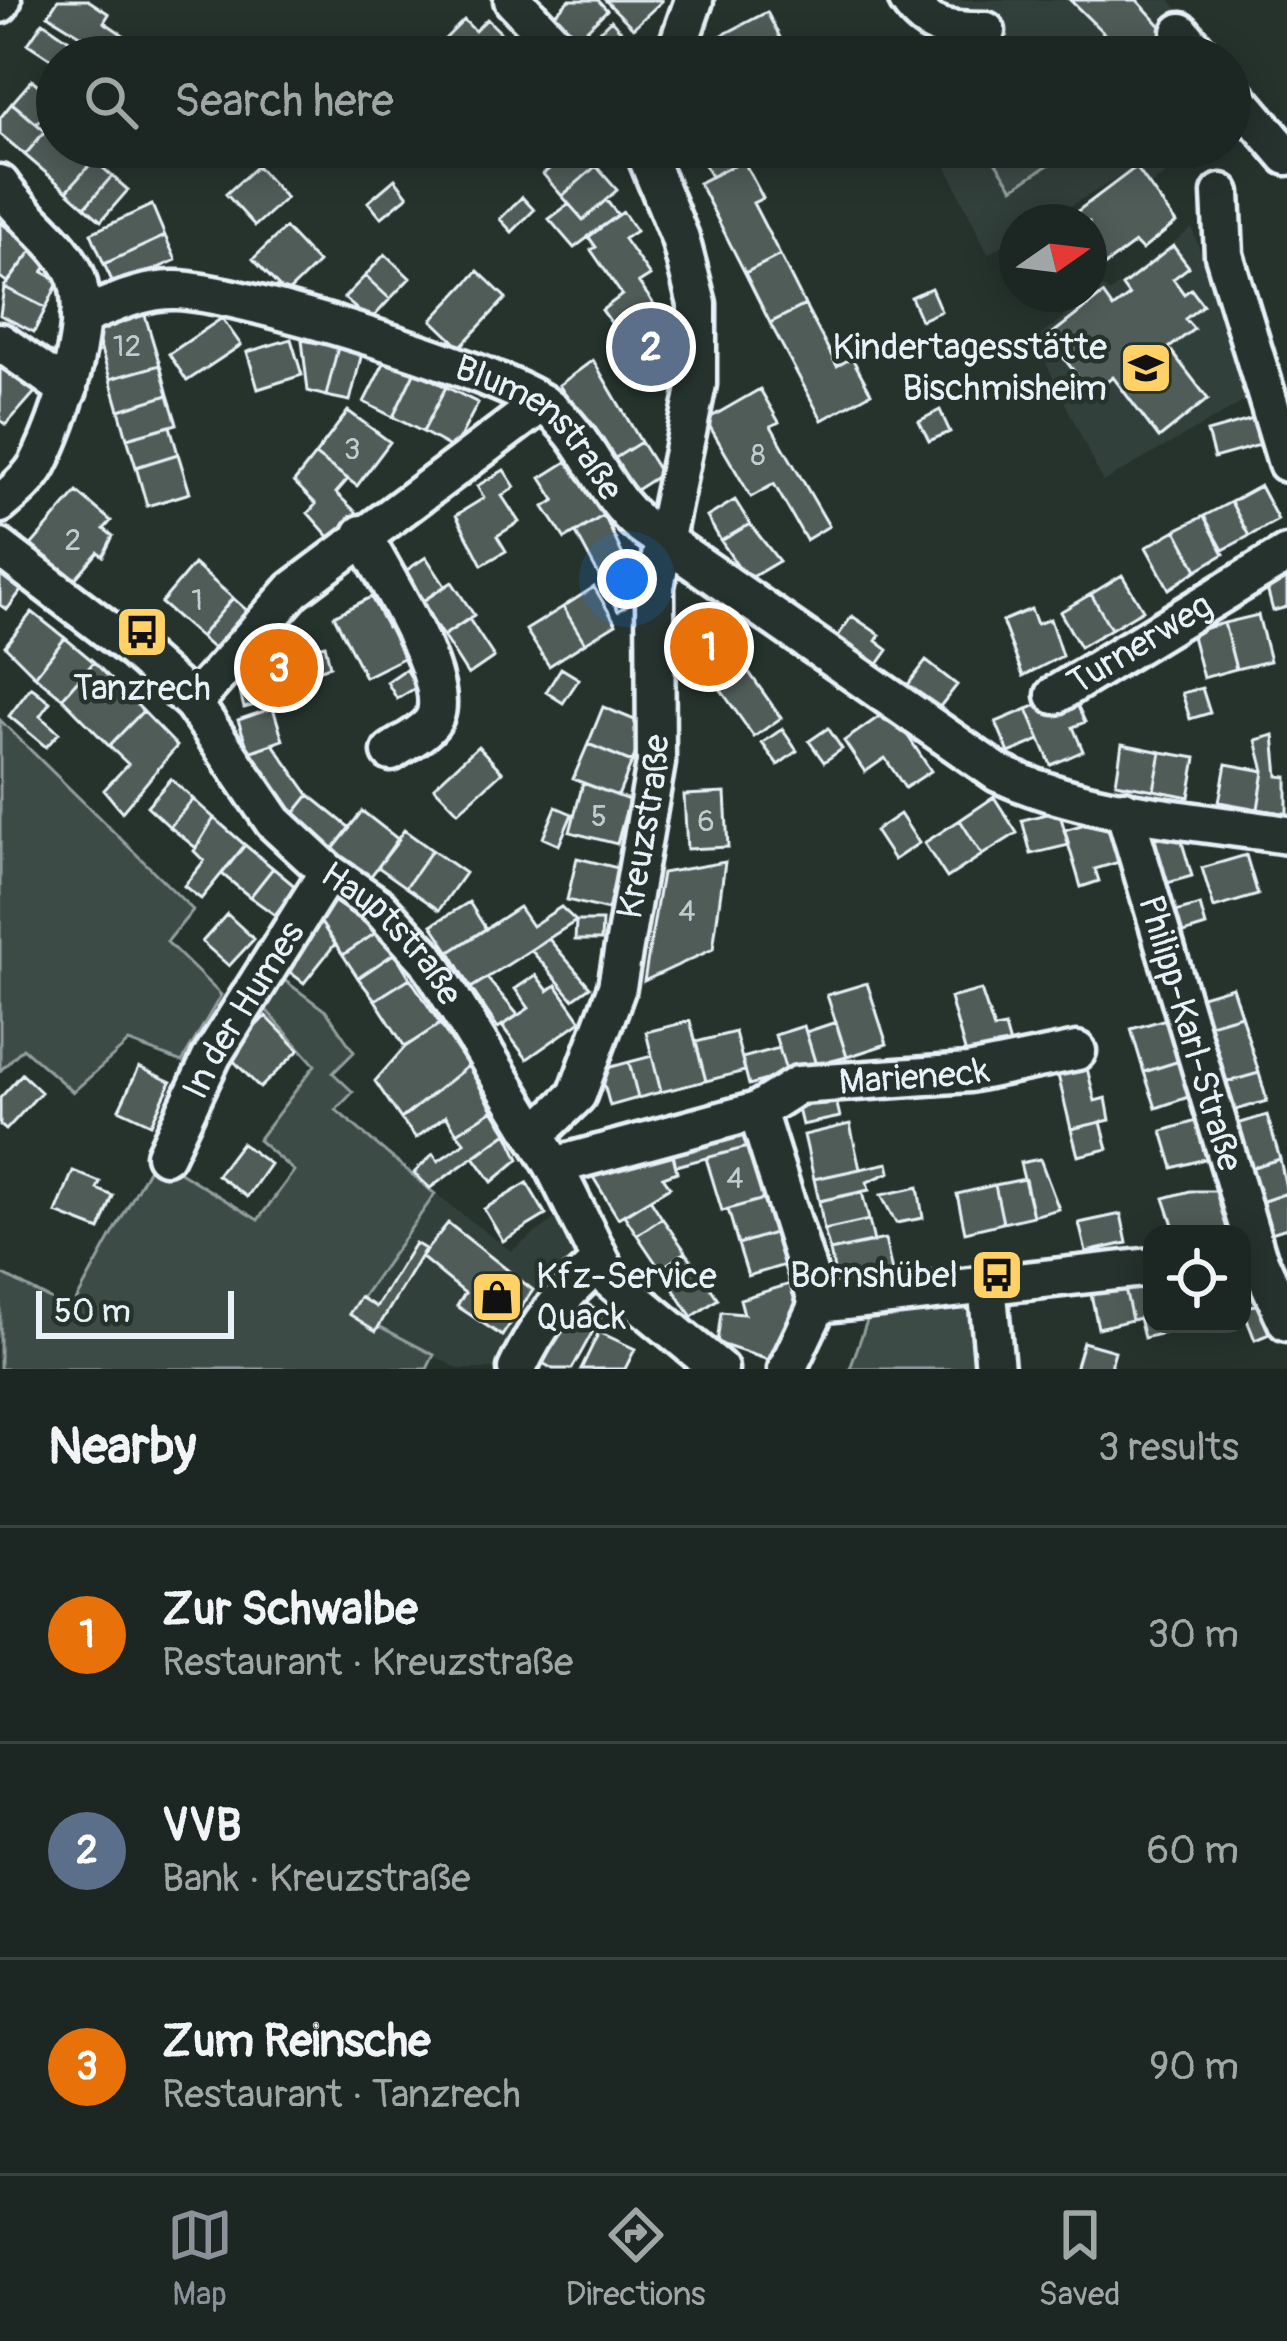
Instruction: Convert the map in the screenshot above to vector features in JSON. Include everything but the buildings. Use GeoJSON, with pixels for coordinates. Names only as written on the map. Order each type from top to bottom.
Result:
{"type":"FeatureCollection","features":[{"type":"Feature","properties":{"kind":"street"},"geometry":{"type":"LineString","coordinates":[[513,0],[547,36]]}},
{"type":"Feature","properties":{"kind":"street"},"geometry":{"type":"LineString","coordinates":[[681,36],[694,0]]}},
{"type":"Feature","properties":{"kind":"street"},"geometry":{"type":"LineString","coordinates":[[908,0],[927,22],[947,32],[986,31]]}},
{"type":"Feature","properties":{"kind":"street"},"geometry":{"type":"LineString","coordinates":[[1251,114],[1287,156]]}},
{"type":"Feature","properties":{"kind":"street","name":"Kreuzstraße"},"geometry":{"type":"LineString","coordinates":[[545,1151],[578,1095],[617,987],[656,763],[655,586],[697,384],[697,304],[680,238],[652,168]]}},
{"type":"Feature","properties":{"kind":"street"},"geometry":{"type":"LineString","coordinates":[[0,184],[19,212],[52,240],[75,272],[80,316],[68,390],[36,469],[0,504]]}},
{"type":"Feature","properties":{"kind":"street"},"geometry":{"type":"LineString","coordinates":[[1221,193],[1224,255],[1287,463]]}},
{"type":"Feature","properties":{"kind":"street","name":"Blumenstraße"},"geometry":{"type":"LineString","coordinates":[[80,316],[148,292],[210,294],[439,361],[542,403],[580,437],[628,514],[998,773],[1044,791],[1124,809],[1287,835]]}},
{"type":"Feature","properties":{"kind":"street"},"geometry":{"type":"LineString","coordinates":[[0,342],[68,390]]}},
{"type":"Feature","properties":{"kind":"street"},"geometry":{"type":"LineString","coordinates":[[193,704],[293,590],[542,403]]}},
{"type":"Feature","properties":{"kind":"street"},"geometry":{"type":"LineString","coordinates":[[362,534],[425,651],[436,706],[431,723],[391,752]]}},
{"type":"Feature","properties":{"kind":"street","name":"Hauptstraße"},"geometry":{"type":"LineString","coordinates":[[0,548],[134,650],[193,704],[274,823],[328,872],[379,907],[428,961],[545,1151],[599,1263],[632,1302],[719,1369]]}},
{"type":"Feature","properties":{"kind":"street","name":"Turnerweg"},"geometry":{"type":"LineString","coordinates":[[1055,695],[1287,554]]}},
{"type":"Feature","properties":{"kind":"street","name":"Philipp-Karl-Straße"},"geometry":{"type":"LineString","coordinates":[[1124,809],[1240,1225]]}},
{"type":"Feature","properties":{"kind":"street","name":"In der Humes"},"geometry":{"type":"LineString","coordinates":[[165,1155],[220,1041],[328,872]]}},
{"type":"Feature","properties":{"kind":"street","name":"Marieneck"},"geometry":{"type":"LineString","coordinates":[[545,1151],[758,1111],[798,1084],[969,1073],[1077,1051]]}},
{"type":"Feature","properties":{"kind":"street"},"geometry":{"type":"LineString","coordinates":[[758,1111],[818,1304],[787,1369]]}},
{"type":"Feature","properties":{"kind":"street","name":"Philipp-Karl-Straße"},"geometry":{"type":"LineString","coordinates":[[1251,1260],[1287,1322]]}},
{"type":"Feature","properties":{"kind":"street"},"geometry":{"type":"LineString","coordinates":[[517,1369],[549,1311],[599,1263]]}},
{"type":"Feature","properties":{"kind":"street"},"geometry":{"type":"LineString","coordinates":[[818,1304],[1143,1268]]}},
{"type":"Feature","properties":{"kind":"street"},"geometry":{"type":"LineString","coordinates":[[987,1285],[1004,1367]]}},
{"type":"Feature","properties":{"kind":"shaded area"},"geometry":{"type":"Polygon","coordinates":[[[894,0],[1170,0],[1201,36],[917,36],[894,0]]]}},
{"type":"Feature","properties":{"kind":"shaded area"},"geometry":{"type":"Polygon","coordinates":[[[947,168],[1135,168],[1074,204],[999,204],[999,248],[988,254],[947,168]]]}},
{"type":"Feature","properties":{"kind":"shaded area"},"geometry":{"type":"Polygon","coordinates":[[[999,168],[1044,168],[1013,188],[999,168]]]}},
{"type":"Feature","properties":{"kind":"shaded area"},"geometry":{"type":"Polygon","coordinates":[[[1135,168],[1173,168],[1150,186],[1135,168]]]}},
{"type":"Feature","properties":{"kind":"shaded area","name":"Kindertagesstätte Bischmisheim"},"geometry":{"type":"Polygon","coordinates":[[[1192,228],[1252,397],[1103,482],[1035,340],[1070,312],[1107,312],[1109,293],[1192,228]]]}},
{"type":"Feature","properties":{"kind":"shaded area"},"geometry":{"type":"Polygon","coordinates":[[[0,720],[193,910],[167,942],[221,995],[182,1062],[129,1042],[73,1092],[23,1048],[0,1071],[0,720]]]}},
{"type":"Feature","properties":{"kind":"shaded area"},"geometry":{"type":"Polygon","coordinates":[[[280,977],[327,1012],[354,1052],[333,1073],[353,1092],[336,1110],[435,1194],[352,1312],[434,1355],[427,1369],[0,1369],[0,1273],[71,1310],[155,1157],[258,1220],[294,1171],[258,1140],[315,1065],[260,1003],[280,977]]]}},
{"type":"Feature","properties":{"kind":"shaded area"},"geometry":{"type":"Polygon","coordinates":[[[435,1194],[511,1251],[568,1209],[593,1262],[509,1369],[459,1369],[351,1313],[435,1194]]]}},
{"type":"Feature","properties":{"kind":"shaded area"},"geometry":{"type":"Polygon","coordinates":[[[980,1295],[986,1369],[850,1369],[871,1309],[980,1295]]]}},
{"type":"Feature","properties":{"kind":"place","name":"VVB"},"geometry":{"type":"Point","coordinates":[651,347]}},
{"type":"Feature","properties":{"kind":"place","name":"Kindertagesstätte Bischmisheim"},"geometry":{"type":"Point","coordinates":[1146,368]}},
{"type":"Feature","properties":{"kind":"place","name":"Tanzrech"},"geometry":{"type":"Point","coordinates":[142,632]}},
{"type":"Feature","properties":{"kind":"place","name":"Zur Schwalbe"},"geometry":{"type":"Point","coordinates":[709,647]}},
{"type":"Feature","properties":{"kind":"place","name":"Zum Reinsche"},"geometry":{"type":"Point","coordinates":[279,668]}},
{"type":"Feature","properties":{"kind":"place","name":"Bornshübel"},"geometry":{"type":"Point","coordinates":[997,1275]}},
{"type":"Feature","properties":{"kind":"place","name":"Kfz-Service Quack"},"geometry":{"type":"Point","coordinates":[497,1297]}}]}
